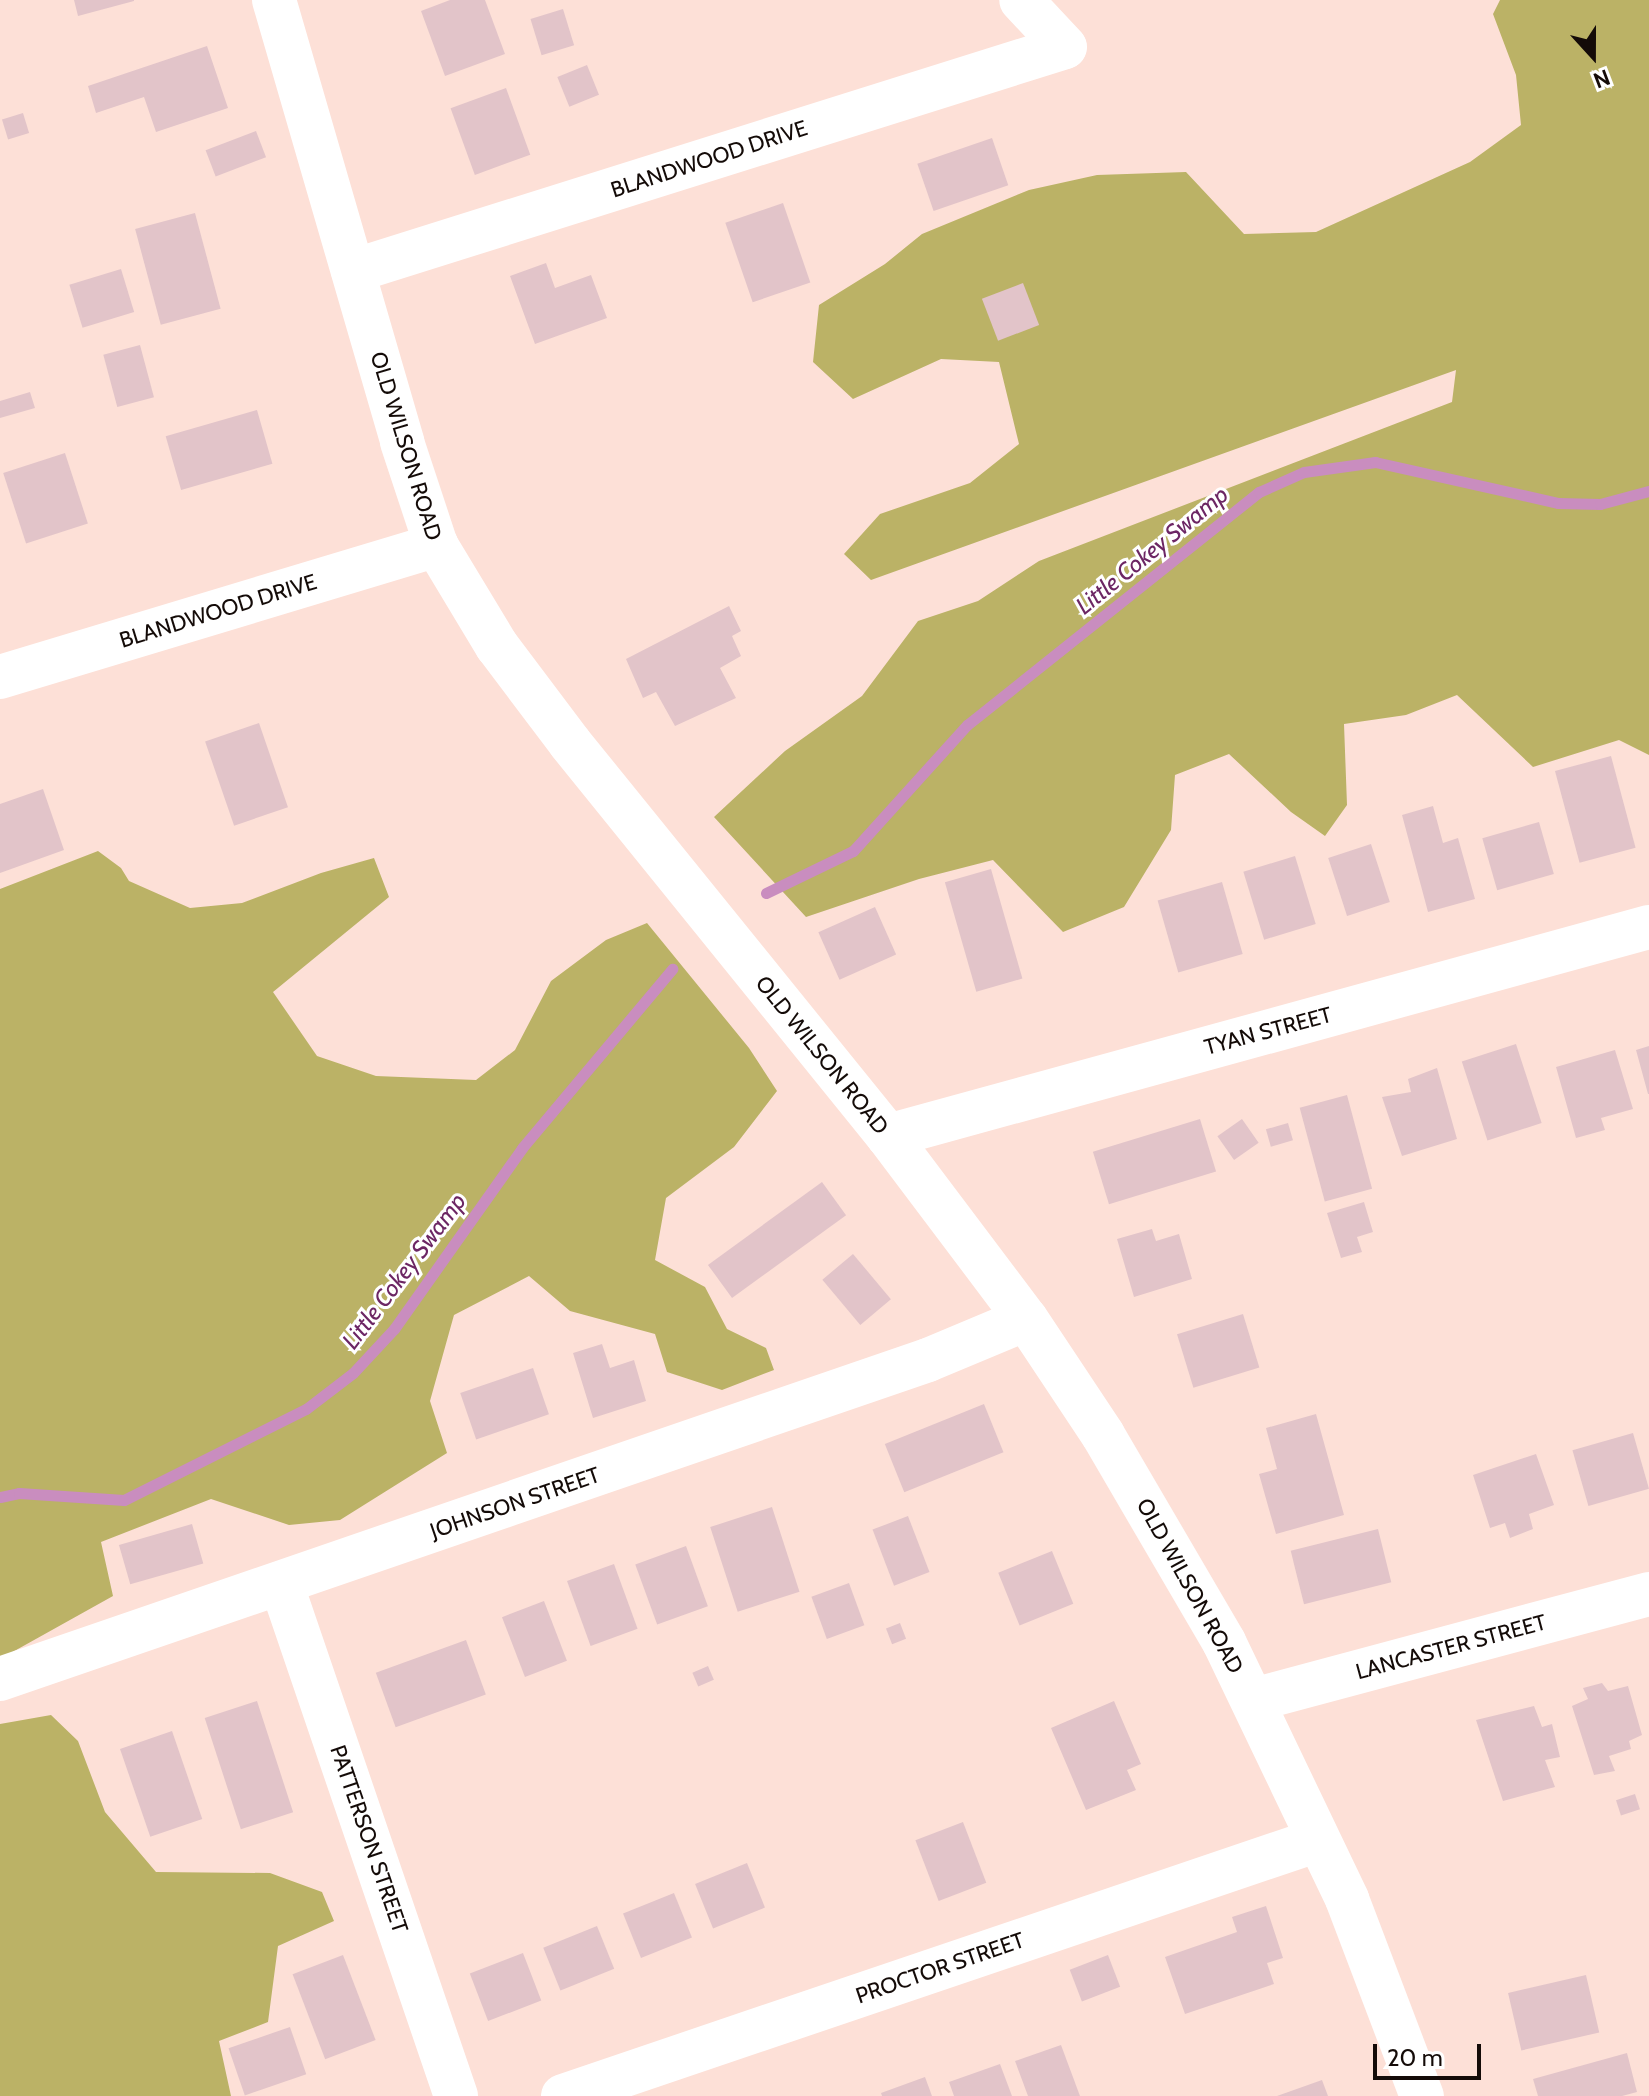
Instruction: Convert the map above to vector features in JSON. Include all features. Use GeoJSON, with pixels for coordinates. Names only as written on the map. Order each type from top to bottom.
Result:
{"type":"FeatureCollection","features":[{"type":"Feature","properties":{"kind":"street","name":"OLD WILSON ROAD"},"geometry":{"type":"LineString","coordinates":[[274,0],[402,442],[436,545],[497,646],[570,743],[888,1136],[1026,1319],[1103,1435],[1190,1578],[1253,1700],[1347,1899],[1422,2096]]}},
{"type":"Feature","properties":{"kind":"street","name":"BLANDWOOD DRIVE"},"geometry":{"type":"LineString","coordinates":[[353,271],[1065,47],[1025,1]]}},
{"type":"Feature","properties":{"kind":"street","name":"BLANDWOOD DRIVE"},"geometry":{"type":"LineString","coordinates":[[0,677],[436,545]]}},
{"type":"Feature","properties":{"kind":"street","name":"TYAN STREET"},"geometry":{"type":"LineString","coordinates":[[888,1136],[1649,927]]}},
{"type":"Feature","properties":{"kind":"street","name":"JOHNSON STREET"},"geometry":{"type":"LineString","coordinates":[[0,1679],[928,1360],[1026,1319]]}},
{"type":"Feature","properties":{"kind":"street","name":"PATTERSON STREET"},"geometry":{"type":"LineString","coordinates":[[281,1583],[456,2096]]}},
{"type":"Feature","properties":{"kind":"street","name":"LANCASTER STREET"},"geometry":{"type":"LineString","coordinates":[[1253,1700],[1649,1594]]}},
{"type":"Feature","properties":{"kind":"street","name":"PROCTOR STREET"},"geometry":{"type":"LineString","coordinates":[[563,2096],[1318,1840]]}},
{"type":"Feature","properties":{"kind":"shaded area"},"geometry":{"type":"Polygon","coordinates":[[[1500,0],[1649,0],[1649,755],[1619,740],[1533,767],[1457,695],[1406,715],[1344,724],[1347,805],[1325,836],[1291,812],[1229,754],[1175,775],[1171,830],[1124,907],[1063,932],[993,860],[919,879],[806,917],[714,817],[785,751],[862,696],[918,621],[978,601],[1039,561],[1452,402],[1456,370],[871,580],[844,554],[880,514],[970,483],[1019,444],[999,362],[941,359],[853,399],[813,362],[819,305],[885,264],[922,234],[1029,190],[1097,175],[1186,172],[1244,234],[1316,232],[1470,162],[1521,125],[1516,75],[1493,14],[1500,0]]]}},
{"type":"Feature","properties":{"kind":"shaded area"},"geometry":{"type":"Polygon","coordinates":[[[98,851],[121,868],[129,881],[190,908],[242,903],[321,873],[374,858],[389,897],[273,992],[317,1056],[376,1076],[476,1080],[515,1050],[551,981],[606,940],[647,923],[749,1048],[777,1091],[734,1147],[666,1198],[655,1260],[705,1287],[727,1329],[766,1348],[774,1370],[722,1390],[667,1372],[655,1334],[570,1311],[529,1276],[454,1315],[430,1401],[447,1453],[340,1520],[289,1525],[211,1499],[101,1542],[113,1596],[0,1659],[0,889],[98,851]]]}},
{"type":"Feature","properties":{"kind":"shaded area"},"geometry":{"type":"Polygon","coordinates":[[[51,1715],[78,1741],[105,1812],[156,1872],[270,1873],[322,1892],[334,1921],[278,1946],[268,2022],[219,2041],[231,2096],[0,2096],[0,1724],[51,1715]]]}},
{"type":"Feature","properties":{"kind":"building"},"geometry":{"type":"Polygon","coordinates":[[[74,0],[134,0],[134,1],[78,16],[74,0]]]}},
{"type":"Feature","properties":{"kind":"building"},"geometry":{"type":"Polygon","coordinates":[[[450,0],[485,0],[505,54],[445,76],[421,11],[450,0]]]}},
{"type":"Feature","properties":{"kind":"building"},"geometry":{"type":"Polygon","coordinates":[[[563,9],[574,45],[542,55],[530,19],[563,9]]]}},
{"type":"Feature","properties":{"kind":"building"},"geometry":{"type":"Polygon","coordinates":[[[207,46],[228,108],[156,132],[144,97],[96,113],[88,86],[207,46]]]}},
{"type":"Feature","properties":{"kind":"building"},"geometry":{"type":"Polygon","coordinates":[[[587,65],[599,95],[569,107],[557,77],[587,65]]]}},
{"type":"Feature","properties":{"kind":"building"},"geometry":{"type":"Polygon","coordinates":[[[506,88],[530,155],[475,175],[451,108],[506,88]]]}},
{"type":"Feature","properties":{"kind":"building"},"geometry":{"type":"Polygon","coordinates":[[[23,113],[29,133],[8,140],[2,119],[23,113]]]}},
{"type":"Feature","properties":{"kind":"building"},"geometry":{"type":"Polygon","coordinates":[[[256,131],[266,157],[216,176],[206,150],[256,131]]]}},
{"type":"Feature","properties":{"kind":"building"},"geometry":{"type":"Polygon","coordinates":[[[992,138],[1008,185],[934,211],[917,164],[992,138]]]}},
{"type":"Feature","properties":{"kind":"building"},"geometry":{"type":"Polygon","coordinates":[[[783,203],[810,282],[753,302],[725,223],[783,203]]]}},
{"type":"Feature","properties":{"kind":"building"},"geometry":{"type":"Polygon","coordinates":[[[195,213],[221,309],[161,325],[135,229],[195,213]]]}},
{"type":"Feature","properties":{"kind":"building"},"geometry":{"type":"Polygon","coordinates":[[[546,263],[555,288],[591,275],[607,318],[535,344],[510,276],[546,263]]]}},
{"type":"Feature","properties":{"kind":"building"},"geometry":{"type":"Polygon","coordinates":[[[121,269],[134,312],[83,328],[69,285],[121,269]]]}},
{"type":"Feature","properties":{"kind":"building"},"geometry":{"type":"Polygon","coordinates":[[[1023,283],[1039,325],[998,341],[982,299],[1023,283]]]}},
{"type":"Feature","properties":{"kind":"building"},"geometry":{"type":"Polygon","coordinates":[[[140,345],[154,397],[117,407],[103,355],[140,345]]]}},
{"type":"Feature","properties":{"kind":"building"},"geometry":{"type":"Polygon","coordinates":[[[30,392],[35,408],[0,418],[0,401],[30,392]]]}},
{"type":"Feature","properties":{"kind":"building"},"geometry":{"type":"Polygon","coordinates":[[[257,410],[272,464],[181,490],[166,436],[257,410]]]}},
{"type":"Feature","properties":{"kind":"building"},"geometry":{"type":"Polygon","coordinates":[[[65,453],[88,523],[26,543],[3,473],[65,453]]]}},
{"type":"Feature","properties":{"kind":"building"},"geometry":{"type":"Polygon","coordinates":[[[729,606],[741,631],[732,636],[741,656],[720,668],[736,698],[675,726],[656,692],[643,698],[626,659],[729,606]]]}},
{"type":"Feature","properties":{"kind":"building"},"geometry":{"type":"Polygon","coordinates":[[[259,723],[288,807],[234,826],[205,742],[259,723]]]}},
{"type":"Feature","properties":{"kind":"building"},"geometry":{"type":"Polygon","coordinates":[[[1611,756],[1636,848],[1580,863],[1555,771],[1611,756]]]}},
{"type":"Feature","properties":{"kind":"building"},"geometry":{"type":"Polygon","coordinates":[[[43,789],[64,850],[0,873],[0,804],[43,789]]]}},
{"type":"Feature","properties":{"kind":"building"},"geometry":{"type":"Polygon","coordinates":[[[1433,806],[1443,843],[1458,838],[1475,899],[1428,912],[1402,815],[1433,806]]]}},
{"type":"Feature","properties":{"kind":"building"},"geometry":{"type":"Polygon","coordinates":[[[1539,822],[1554,874],[1497,890],[1482,838],[1539,822]]]}},
{"type":"Feature","properties":{"kind":"building"},"geometry":{"type":"Polygon","coordinates":[[[1371,844],[1390,902],[1347,916],[1328,858],[1371,844]]]}},
{"type":"Feature","properties":{"kind":"building"},"geometry":{"type":"Polygon","coordinates":[[[1295,856],[1316,924],[1264,940],[1243,872],[1295,856]]]}},
{"type":"Feature","properties":{"kind":"building"},"geometry":{"type":"Polygon","coordinates":[[[991,869],[1022,979],[976,992],[945,882],[991,869]]]}},
{"type":"Feature","properties":{"kind":"building"},"geometry":{"type":"Polygon","coordinates":[[[1222,882],[1243,954],[1178,973],[1158,900],[1222,882]]]}},
{"type":"Feature","properties":{"kind":"building"},"geometry":{"type":"Polygon","coordinates":[[[875,907],[896,955],[840,980],[818,932],[875,907]]]}},
{"type":"Feature","properties":{"kind":"building"},"geometry":{"type":"Polygon","coordinates":[[[1516,1044],[1542,1123],[1487,1141],[1462,1062],[1516,1044]]]}},
{"type":"Feature","properties":{"kind":"building"},"geometry":{"type":"Polygon","coordinates":[[[1649,1046],[1649,1094],[1648,1094],[1636,1050],[1649,1046]]]}},
{"type":"Feature","properties":{"kind":"building"},"geometry":{"type":"Polygon","coordinates":[[[1615,1050],[1633,1109],[1601,1118],[1605,1130],[1576,1138],[1556,1067],[1615,1050]]]}},
{"type":"Feature","properties":{"kind":"building"},"geometry":{"type":"Polygon","coordinates":[[[1437,1068],[1457,1139],[1402,1156],[1382,1097],[1411,1092],[1408,1079],[1437,1068]]]}},
{"type":"Feature","properties":{"kind":"building"},"geometry":{"type":"Polygon","coordinates":[[[1347,1095],[1372,1189],[1325,1201],[1300,1108],[1347,1095]]]}},
{"type":"Feature","properties":{"kind":"building"},"geometry":{"type":"Polygon","coordinates":[[[1200,1119],[1216,1172],[1109,1204],[1093,1152],[1200,1119]]]}},
{"type":"Feature","properties":{"kind":"building"},"geometry":{"type":"Polygon","coordinates":[[[1242,1119],[1259,1143],[1234,1160],[1217,1136],[1242,1119]]]}},
{"type":"Feature","properties":{"kind":"building"},"geometry":{"type":"Polygon","coordinates":[[[1288,1123],[1293,1140],[1271,1147],[1266,1129],[1288,1123]]]}},
{"type":"Feature","properties":{"kind":"building"},"geometry":{"type":"Polygon","coordinates":[[[822,1182],[846,1215],[732,1298],[708,1265],[822,1182]]]}},
{"type":"Feature","properties":{"kind":"building"},"geometry":{"type":"Polygon","coordinates":[[[1364,1202],[1373,1232],[1357,1237],[1362,1252],[1341,1258],[1327,1213],[1364,1202]]]}},
{"type":"Feature","properties":{"kind":"building"},"geometry":{"type":"Polygon","coordinates":[[[1152,1229],[1156,1241],[1179,1234],[1192,1279],[1134,1297],[1117,1239],[1152,1229]]]}},
{"type":"Feature","properties":{"kind":"building"},"geometry":{"type":"Polygon","coordinates":[[[853,1254],[891,1299],[860,1325],[822,1280],[853,1254]]]}},
{"type":"Feature","properties":{"kind":"building"},"geometry":{"type":"Polygon","coordinates":[[[1243,1314],[1259,1368],[1193,1388],[1177,1334],[1243,1314]]]}},
{"type":"Feature","properties":{"kind":"building"},"geometry":{"type":"Polygon","coordinates":[[[602,1344],[610,1368],[634,1360],[646,1401],[593,1418],[573,1353],[602,1344]]]}},
{"type":"Feature","properties":{"kind":"building"},"geometry":{"type":"Polygon","coordinates":[[[533,1368],[549,1414],[476,1439],[460,1393],[533,1368]]]}},
{"type":"Feature","properties":{"kind":"building"},"geometry":{"type":"Polygon","coordinates":[[[984,1404],[1003,1452],[904,1492],[885,1444],[984,1404]]]}},
{"type":"Feature","properties":{"kind":"building"},"geometry":{"type":"Polygon","coordinates":[[[1316,1414],[1344,1515],[1276,1534],[1259,1474],[1277,1469],[1266,1428],[1316,1414]]]}},
{"type":"Feature","properties":{"kind":"building"},"geometry":{"type":"Polygon","coordinates":[[[1633,1433],[1649,1489],[1588,1506],[1572,1450],[1633,1433]]]}},
{"type":"Feature","properties":{"kind":"building"},"geometry":{"type":"Polygon","coordinates":[[[1536,1454],[1554,1505],[1529,1514],[1533,1529],[1510,1538],[1505,1523],[1490,1528],[1473,1475],[1536,1454]]]}},
{"type":"Feature","properties":{"kind":"building"},"geometry":{"type":"Polygon","coordinates":[[[772,1507],[800,1592],[738,1612],[710,1527],[772,1507]]]}},
{"type":"Feature","properties":{"kind":"building"},"geometry":{"type":"Polygon","coordinates":[[[908,1516],[930,1572],[894,1586],[873,1530],[908,1516]]]}},
{"type":"Feature","properties":{"kind":"building"},"geometry":{"type":"Polygon","coordinates":[[[192,1524],[203,1563],[130,1584],[119,1545],[192,1524]]]}},
{"type":"Feature","properties":{"kind":"building"},"geometry":{"type":"Polygon","coordinates":[[[1378,1529],[1391,1582],[1304,1604],[1291,1551],[1378,1529]]]}},
{"type":"Feature","properties":{"kind":"building"},"geometry":{"type":"Polygon","coordinates":[[[686,1546],[708,1606],[657,1625],[635,1564],[686,1546]]]}},
{"type":"Feature","properties":{"kind":"building"},"geometry":{"type":"Polygon","coordinates":[[[1052,1551],[1073,1604],[1020,1626],[998,1573],[1052,1551]]]}},
{"type":"Feature","properties":{"kind":"building"},"geometry":{"type":"Polygon","coordinates":[[[614,1564],[638,1629],[591,1646],[567,1581],[614,1564]]]}},
{"type":"Feature","properties":{"kind":"building"},"geometry":{"type":"Polygon","coordinates":[[[849,1583],[864,1625],[827,1639],[811,1597],[849,1583]]]}},
{"type":"Feature","properties":{"kind":"building"},"geometry":{"type":"Polygon","coordinates":[[[544,1601],[567,1661],[525,1677],[502,1617],[544,1601]]]}},
{"type":"Feature","properties":{"kind":"building"},"geometry":{"type":"Polygon","coordinates":[[[900,1623],[906,1639],[892,1644],[886,1628],[900,1623]]]}},
{"type":"Feature","properties":{"kind":"building"},"geometry":{"type":"Polygon","coordinates":[[[466,1640],[486,1695],[396,1727],[376,1673],[466,1640]]]}},
{"type":"Feature","properties":{"kind":"building"},"geometry":{"type":"Polygon","coordinates":[[[708,1666],[714,1680],[698,1686],[692,1673],[708,1666]]]}},
{"type":"Feature","properties":{"kind":"building"},"geometry":{"type":"Polygon","coordinates":[[[1602,1683],[1608,1691],[1628,1686],[1642,1735],[1629,1741],[1631,1749],[1609,1756],[1615,1771],[1594,1775],[1572,1706],[1588,1699],[1583,1688],[1602,1683]]]}},
{"type":"Feature","properties":{"kind":"building"},"geometry":{"type":"Polygon","coordinates":[[[257,1701],[293,1812],[241,1829],[205,1718],[257,1701]]]}},
{"type":"Feature","properties":{"kind":"building"},"geometry":{"type":"Polygon","coordinates":[[[1114,1701],[1141,1764],[1127,1770],[1136,1790],[1086,1810],[1051,1728],[1114,1701]]]}},
{"type":"Feature","properties":{"kind":"building"},"geometry":{"type":"Polygon","coordinates":[[[1534,1706],[1542,1727],[1552,1724],[1560,1757],[1545,1760],[1555,1787],[1503,1801],[1476,1720],[1534,1706]]]}},
{"type":"Feature","properties":{"kind":"building"},"geometry":{"type":"Polygon","coordinates":[[[172,1731],[202,1819],[150,1837],[120,1749],[172,1731]]]}},
{"type":"Feature","properties":{"kind":"building"},"geometry":{"type":"Polygon","coordinates":[[[1635,1794],[1640,1809],[1621,1815],[1616,1800],[1635,1794]]]}},
{"type":"Feature","properties":{"kind":"building"},"geometry":{"type":"Polygon","coordinates":[[[963,1822],[986,1883],[939,1901],[915,1840],[963,1822]]]}},
{"type":"Feature","properties":{"kind":"building"},"geometry":{"type":"Polygon","coordinates":[[[747,1863],[765,1908],[713,1928],[695,1884],[747,1863]]]}},
{"type":"Feature","properties":{"kind":"building"},"geometry":{"type":"Polygon","coordinates":[[[674,1893],[692,1938],[641,1958],[623,1914],[674,1893]]]}},
{"type":"Feature","properties":{"kind":"building"},"geometry":{"type":"Polygon","coordinates":[[[1266,1906],[1283,1958],[1267,1963],[1274,1984],[1185,2014],[1165,1957],[1237,1932],[1232,1917],[1266,1906]]]}},
{"type":"Feature","properties":{"kind":"building"},"geometry":{"type":"Polygon","coordinates":[[[597,1926],[614,1969],[560,1990],[543,1948],[597,1926]]]}},
{"type":"Feature","properties":{"kind":"building"},"geometry":{"type":"Polygon","coordinates":[[[523,1953],[541,2001],[488,2021],[470,1973],[523,1953]]]}},
{"type":"Feature","properties":{"kind":"building"},"geometry":{"type":"Polygon","coordinates":[[[343,1955],[376,2040],[325,2059],[293,1974],[343,1955]]]}},
{"type":"Feature","properties":{"kind":"building"},"geometry":{"type":"Polygon","coordinates":[[[1108,1955],[1120,1987],[1082,2001],[1070,1970],[1108,1955]]]}},
{"type":"Feature","properties":{"kind":"building"},"geometry":{"type":"Polygon","coordinates":[[[1586,1975],[1599,2032],[1521,2050],[1508,1993],[1586,1975]]]}},
{"type":"Feature","properties":{"kind":"building"},"geometry":{"type":"Polygon","coordinates":[[[290,2027],[306,2074],[245,2095],[229,2048],[290,2027]]]}},
{"type":"Feature","properties":{"kind":"building"},"geometry":{"type":"Polygon","coordinates":[[[1061,2045],[1080,2096],[1028,2096],[1015,2061],[1061,2045]]]}},
{"type":"Feature","properties":{"kind":"building"},"geometry":{"type":"Polygon","coordinates":[[[1627,2053],[1637,2092],[1622,2096],[1538,2096],[1533,2079],[1627,2053]]]}},
{"type":"Feature","properties":{"kind":"building"},"geometry":{"type":"Polygon","coordinates":[[[1000,2064],[1012,2096],[954,2096],[949,2082],[1000,2064]]]}},
{"type":"Feature","properties":{"kind":"building"},"geometry":{"type":"Polygon","coordinates":[[[925,2077],[932,2096],[882,2096],[881,2093],[925,2077]]]}},
{"type":"Feature","properties":{"kind":"building"},"geometry":{"type":"Polygon","coordinates":[[[1322,2080],[1328,2096],[1277,2096],[1322,2080]]]}},
{"type":"Feature","properties":{"kind":"waterway","name":"Little Cokey Swamp"},"geometry":{"type":"LineString","coordinates":[[766,893],[853,851],[967,725],[1259,492],[1304,472],[1375,462],[1558,503],[1600,504],[1649,491]]}},
{"type":"Feature","properties":{"kind":"waterway","name":"Little Cokey Swamp"},"geometry":{"type":"LineString","coordinates":[[0,1497],[19,1493],[124,1500],[306,1409],[353,1373],[394,1329],[522,1148],[672,969]]}}]}
